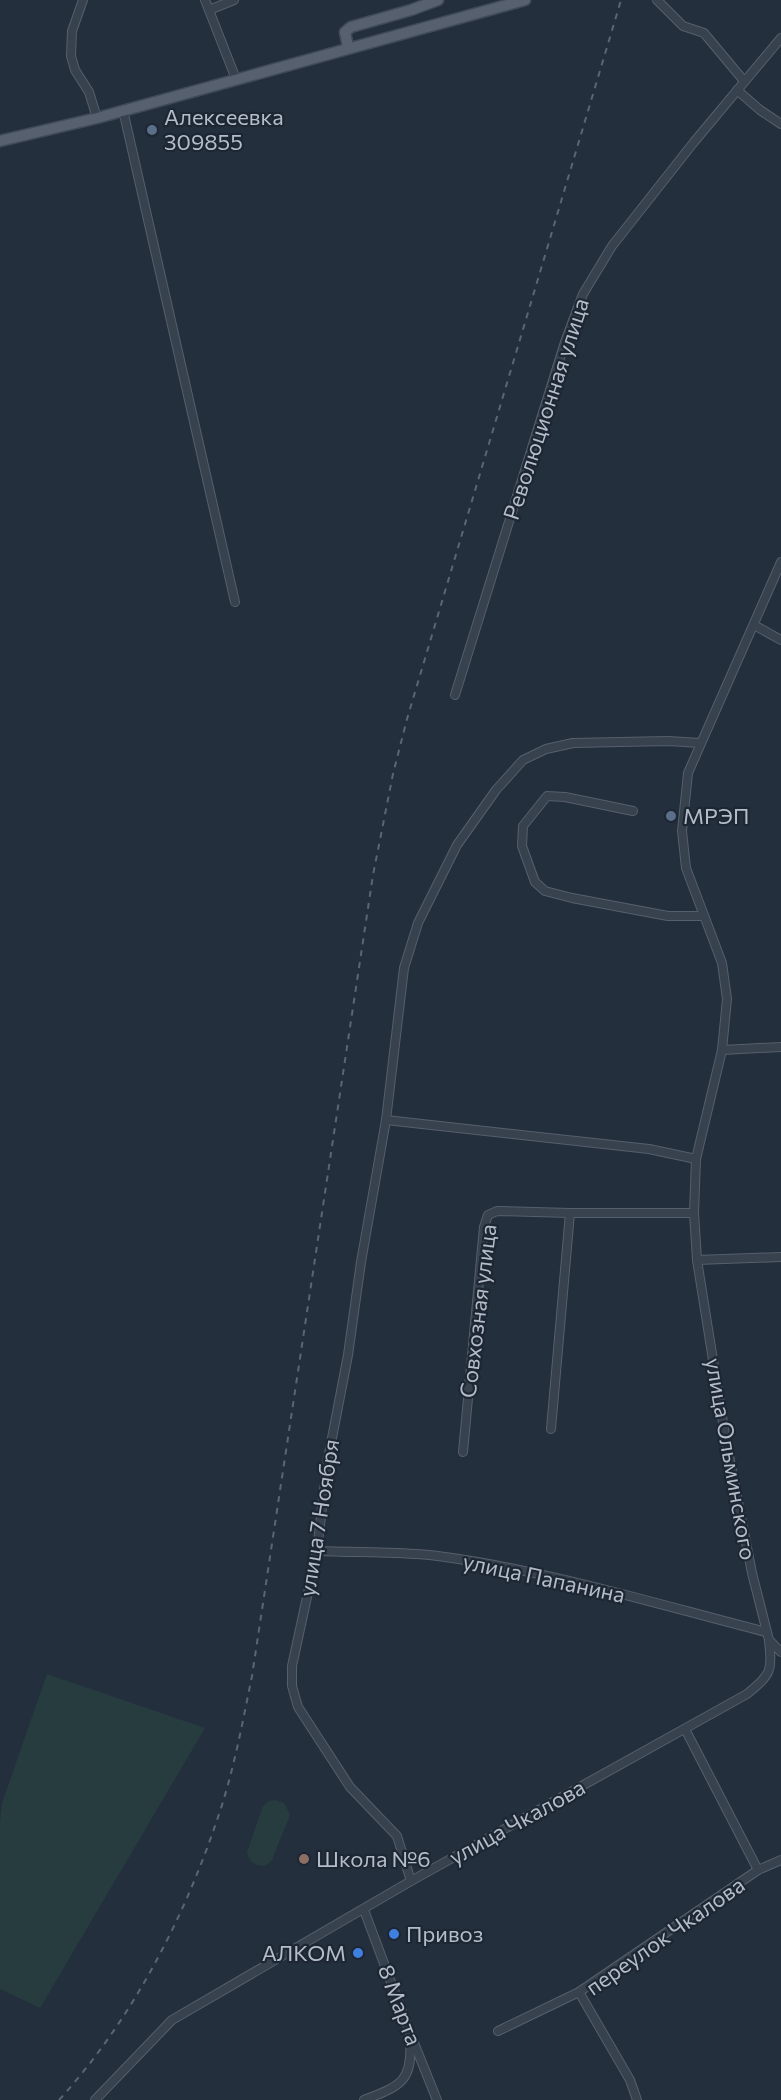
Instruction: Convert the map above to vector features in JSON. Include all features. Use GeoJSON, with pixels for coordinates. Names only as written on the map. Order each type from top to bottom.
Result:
{"type":"FeatureCollection","features":[{"type":"Feature","properties":{"kind":"main road"},"geometry":{"type":"LineString","coordinates":[[348,47],[345,33],[351,27],[438,0]]}},
{"type":"Feature","properties":{"kind":"main road"},"geometry":{"type":"LineString","coordinates":[[0,141],[97,118],[525,0]]}},
{"type":"Feature","properties":{"kind":"street"},"geometry":{"type":"LineString","coordinates":[[83,0],[72,31],[71,56],[75,70],[89,92],[97,118]]}},
{"type":"Feature","properties":{"kind":"street"},"geometry":{"type":"LineString","coordinates":[[205,0],[236,79]]}},
{"type":"Feature","properties":{"kind":"street"},"geometry":{"type":"LineString","coordinates":[[209,10],[234,0]]}},
{"type":"Feature","properties":{"kind":"street"},"geometry":{"type":"LineString","coordinates":[[657,0],[683,26],[704,33],[744,81]]}},
{"type":"Feature","properties":{"kind":"street","name":"Революционная улица"},"geometry":{"type":"LineString","coordinates":[[455,695],[565,342],[583,294],[612,246],[736,90],[781,38]]}},
{"type":"Feature","properties":{"kind":"street"},"geometry":{"type":"LineString","coordinates":[[736,90],[781,124]]}},
{"type":"Feature","properties":{"kind":"street"},"geometry":{"type":"LineString","coordinates":[[123,110],[235,603]]}},
{"type":"Feature","properties":{"kind":"street","name":"улица Ольминского"},"geometry":{"type":"LineString","coordinates":[[767,1636],[725,1435],[697,1260],[694,1213],[696,1159],[722,1050],[727,999],[722,963],[686,868],[682,831],[688,773],[781,562]]}},
{"type":"Feature","properties":{"kind":"street"},"geometry":{"type":"LineString","coordinates":[[753,625],[781,640]]}},
{"type":"Feature","properties":{"kind":"street","name":"улица 7 Ноября"},"geometry":{"type":"LineString","coordinates":[[411,1881],[397,1836],[350,1787],[298,1707],[292,1686],[292,1666],[317,1551],[327,1464],[348,1355],[386,1120],[404,968],[418,923],[457,845],[496,790],[524,760],[546,749],[564,744],[648,741],[700,743]]}},
{"type":"Feature","properties":{"kind":"street"},"geometry":{"type":"LineString","coordinates":[[633,812],[565,797],[547,796],[523,826],[522,846],[535,882],[545,891],[572,898],[669,916],[704,916]]}},
{"type":"Feature","properties":{"kind":"street"},"geometry":{"type":"LineString","coordinates":[[722,1050],[781,1047]]}},
{"type":"Feature","properties":{"kind":"street"},"geometry":{"type":"LineString","coordinates":[[386,1120],[649,1149],[696,1159]]}},
{"type":"Feature","properties":{"kind":"street","name":"Совхозная улица"},"geometry":{"type":"LineString","coordinates":[[463,1452],[485,1221],[488,1215],[497,1211],[694,1213]]}},
{"type":"Feature","properties":{"kind":"street"},"geometry":{"type":"LineString","coordinates":[[551,1429],[570,1213]]}},
{"type":"Feature","properties":{"kind":"street"},"geometry":{"type":"LineString","coordinates":[[697,1260],[781,1257]]}},
{"type":"Feature","properties":{"kind":"street","name":"улица Папанина"},"geometry":{"type":"LineString","coordinates":[[317,1551],[442,1557],[494,1565],[591,1586],[767,1636]]}},
{"type":"Feature","properties":{"kind":"street"},"geometry":{"type":"LineString","coordinates":[[767,1636],[781,1652]]}},
{"type":"Feature","properties":{"kind":"street","name":"улица Чкалова"},"geometry":{"type":"LineString","coordinates":[[98,2099],[172,2020],[411,1881],[747,1694],[764,1679],[771,1667],[767,1636]]}},
{"type":"Feature","properties":{"kind":"street","name":"переулок Чкалова"},"geometry":{"type":"LineString","coordinates":[[685,1729],[758,1870]]}},
{"type":"Feature","properties":{"kind":"street","name":"переулок Чкалова"},"geometry":{"type":"LineString","coordinates":[[637,2100],[630,2080],[579,1992],[758,1870],[781,1860]]}},
{"type":"Feature","properties":{"kind":"street","name":"8 Марта"},"geometry":{"type":"LineString","coordinates":[[364,1910],[437,2100]]}},
{"type":"Feature","properties":{"kind":"street"},"geometry":{"type":"LineString","coordinates":[[498,2031],[579,1992]]}},
{"type":"Feature","properties":{"kind":"street"},"geometry":{"type":"LineString","coordinates":[[364,2100],[390,2090],[402,2082],[412,2062],[410,2033]]}},
{"type":"Feature","properties":{"kind":"green space"},"geometry":{"type":"Polygon","coordinates":[[[47,1674],[205,1728],[40,2008],[0,1989],[0,1822],[2,1803],[47,1674]]]}},
{"type":"Feature","properties":{"kind":"green space"},"geometry":{"type":"Polygon","coordinates":[[[276,1800],[284,1803],[290,1815],[272,1860],[265,1865],[257,1865],[250,1860],[247,1852],[263,1806],[269,1801],[276,1800]]]}},
{"type":"Feature","properties":{"kind":"railway"},"geometry":{"type":"LineString","coordinates":[[59,2100],[109,2038],[151,1970],[170,1934],[187,1898],[216,1823],[237,1750],[252,1676],[373,875],[393,774],[407,719],[621,0]]}},
{"type":"Feature","properties":{"kind":"place","name":"Алексеевка 309855"},"geometry":{"type":"Point","coordinates":[152,130]}},
{"type":"Feature","properties":{"kind":"place","name":"МРЭП"},"geometry":{"type":"Point","coordinates":[671,816]}},
{"type":"Feature","properties":{"kind":"place","name":"Школа №6"},"geometry":{"type":"Point","coordinates":[304,1859]}},
{"type":"Feature","properties":{"kind":"place","name":"Привоз"},"geometry":{"type":"Point","coordinates":[394,1934]}},
{"type":"Feature","properties":{"kind":"place","name":"АЛКОМ"},"geometry":{"type":"Point","coordinates":[358,1953]}}]}
